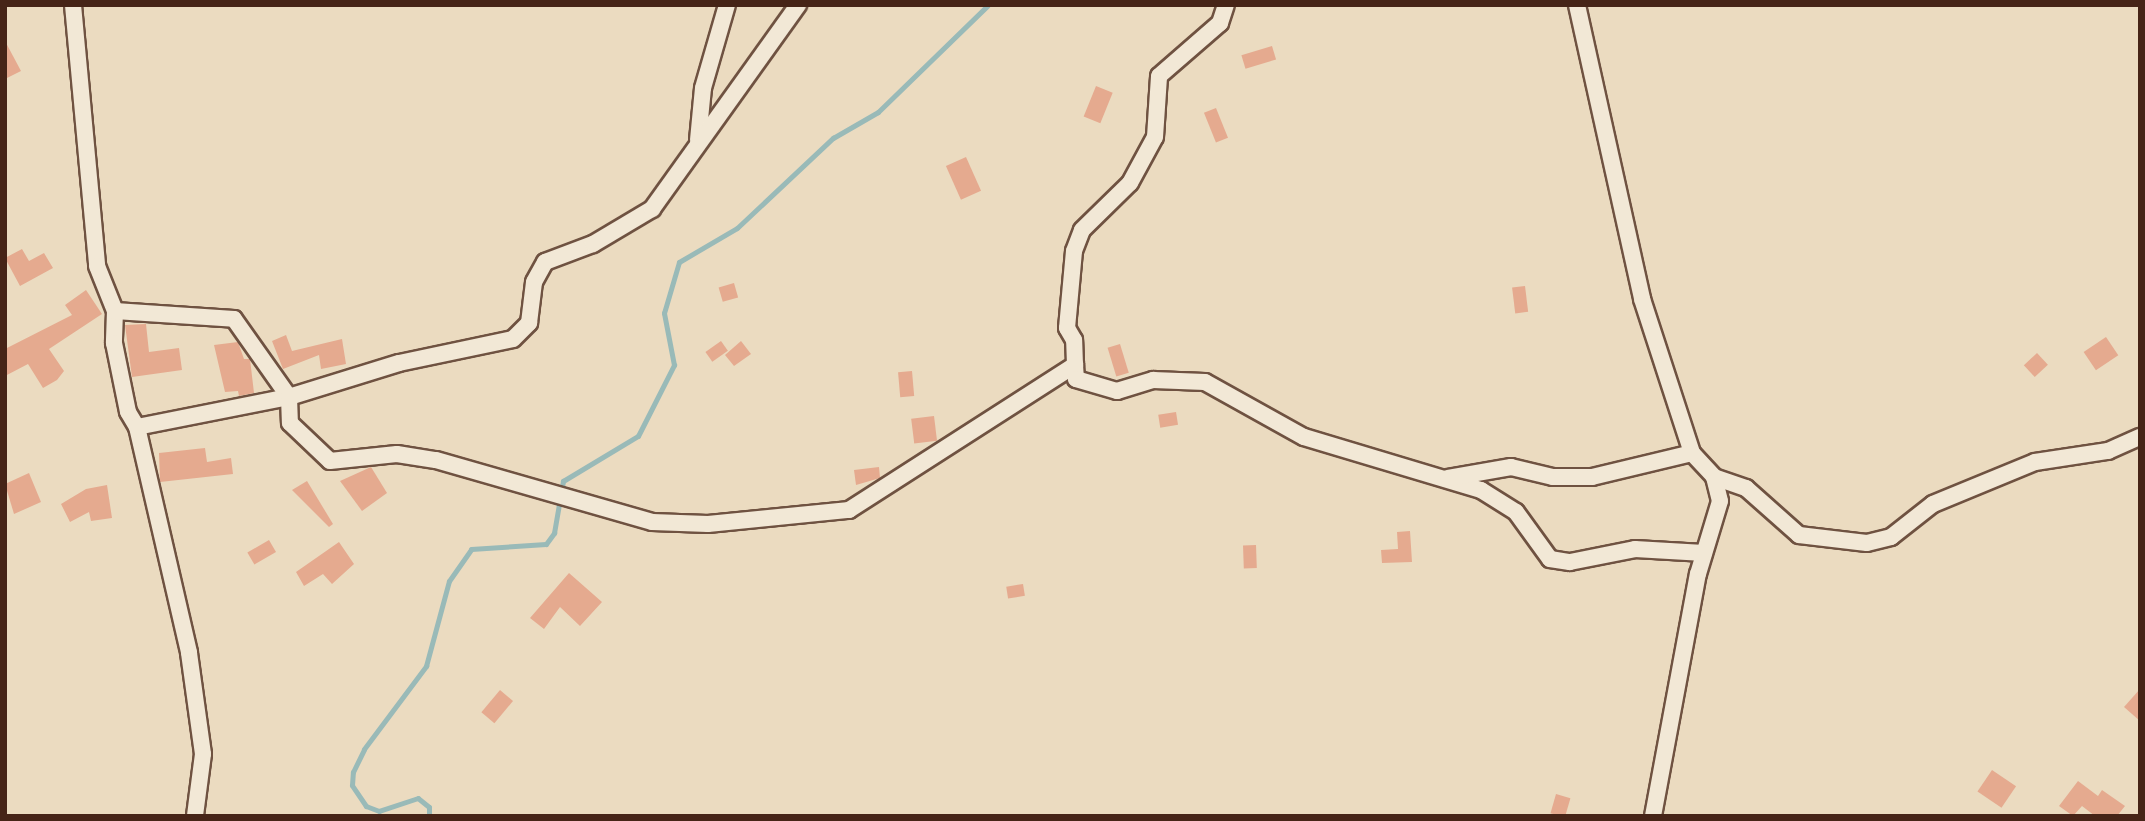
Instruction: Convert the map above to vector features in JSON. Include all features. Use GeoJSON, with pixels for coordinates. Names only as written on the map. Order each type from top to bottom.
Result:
{"type":"FeatureCollection","features":[{"type":"Feature","properties":{"kind":"street"},"geometry":{"type":"LineString","coordinates":[[74,5],[97,266],[115,312],[114,344],[128,412],[137,427],[189,653],[203,754],[195,816]]}},
{"type":"Feature","properties":{"kind":"street"},"geometry":{"type":"LineString","coordinates":[[698,142],[704,88],[727,5]]}},
{"type":"Feature","properties":{"kind":"street"},"geometry":{"type":"LineString","coordinates":[[137,427],[289,397],[400,363],[513,339],[529,323],[534,282],[545,262],[593,244],[652,209],[798,5]]}},
{"type":"Feature","properties":{"kind":"street"},"geometry":{"type":"LineString","coordinates":[[1226,5],[1220,23],[1159,76],[1155,137],[1130,183],[1082,230],[1074,251],[1067,328],[1076,379],[1117,391],[1153,380],[1205,382],[1304,437],[1388,466],[1446,478],[1481,490],[1516,512],[1550,559],[1570,562],[1635,549],[1704,553]]}},
{"type":"Feature","properties":{"kind":"street"},"geometry":{"type":"LineString","coordinates":[[1577,5],[1642,299],[1692,453],[1714,477],[1720,501],[1704,553],[1653,816]]}},
{"type":"Feature","properties":{"kind":"street"},"geometry":{"type":"LineString","coordinates":[[115,312],[234,318],[289,397],[290,423],[330,461],[410,456],[652,522],[708,524],[849,510],[1075,365]]}},
{"type":"Feature","properties":{"kind":"street"},"geometry":{"type":"LineString","coordinates":[[1714,477],[1746,488],[1799,535],[1867,542],[1891,537],[1933,504],[2035,462],[2108,451],[2140,437]]}},
{"type":"Feature","properties":{"kind":"street"},"geometry":{"type":"LineString","coordinates":[[1446,478],[1511,467],[1553,477],[1592,477],[1692,453]]}},
{"type":"Feature","properties":{"kind":"building"},"geometry":{"type":"Polygon","coordinates":[[[5,41],[21,71],[5,79],[5,41]]]}},
{"type":"Feature","properties":{"kind":"building"},"geometry":{"type":"Polygon","coordinates":[[[1272,46],[1276,59],[1245,69],[1241,55],[1272,46]]]}},
{"type":"Feature","properties":{"kind":"building"},"geometry":{"type":"Polygon","coordinates":[[[1096,86],[1113,93],[1100,123],[1084,117],[1096,86]]]}},
{"type":"Feature","properties":{"kind":"building"},"geometry":{"type":"Polygon","coordinates":[[[1216,108],[1228,138],[1216,143],[1204,113],[1216,108]]]}},
{"type":"Feature","properties":{"kind":"building"},"geometry":{"type":"Polygon","coordinates":[[[966,157],[981,191],[961,200],[946,166],[966,157]]]}},
{"type":"Feature","properties":{"kind":"building"},"geometry":{"type":"Polygon","coordinates":[[[22,249],[29,261],[44,253],[53,268],[20,286],[5,258],[22,249]]]}},
{"type":"Feature","properties":{"kind":"building"},"geometry":{"type":"Polygon","coordinates":[[[734,283],[738,297],[723,302],[719,287],[734,283]]]}},
{"type":"Feature","properties":{"kind":"building"},"geometry":{"type":"Polygon","coordinates":[[[1525,286],[1528,312],[1515,313],[1512,288],[1525,286]]]}},
{"type":"Feature","properties":{"kind":"building"},"geometry":{"type":"Polygon","coordinates":[[[86,290],[102,314],[49,349],[64,371],[57,380],[43,388],[28,364],[5,376],[5,349],[72,315],[65,305],[86,290]]]}},
{"type":"Feature","properties":{"kind":"building"},"geometry":{"type":"Polygon","coordinates":[[[146,324],[149,352],[179,348],[182,370],[132,377],[125,325],[146,324]]]}},
{"type":"Feature","properties":{"kind":"building"},"geometry":{"type":"Polygon","coordinates":[[[286,335],[292,351],[342,339],[346,364],[321,369],[319,355],[283,369],[272,341],[286,335]]]}},
{"type":"Feature","properties":{"kind":"building"},"geometry":{"type":"Polygon","coordinates":[[[2106,337],[2118,355],[2096,370],[2084,352],[2106,337]]]}},
{"type":"Feature","properties":{"kind":"building"},"geometry":{"type":"Polygon","coordinates":[[[721,341],[728,351],[712,362],[705,352],[721,341]]]}},
{"type":"Feature","properties":{"kind":"building"},"geometry":{"type":"Polygon","coordinates":[[[741,341],[751,354],[734,366],[725,355],[741,341]]]}},
{"type":"Feature","properties":{"kind":"building"},"geometry":{"type":"Polygon","coordinates":[[[238,342],[244,359],[250,359],[254,393],[239,396],[238,391],[225,392],[214,345],[238,342]]]}},
{"type":"Feature","properties":{"kind":"building"},"geometry":{"type":"Polygon","coordinates":[[[1120,344],[1129,373],[1116,376],[1108,348],[1120,344]]]}},
{"type":"Feature","properties":{"kind":"building"},"geometry":{"type":"Polygon","coordinates":[[[2037,353],[2048,365],[2035,377],[2024,365],[2037,353]]]}},
{"type":"Feature","properties":{"kind":"building"},"geometry":{"type":"Polygon","coordinates":[[[912,371],[914,396],[900,397],[898,372],[912,371]]]}},
{"type":"Feature","properties":{"kind":"building"},"geometry":{"type":"Polygon","coordinates":[[[1176,412],[1178,425],[1160,428],[1158,415],[1176,412]]]}},
{"type":"Feature","properties":{"kind":"building"},"geometry":{"type":"Polygon","coordinates":[[[934,416],[937,441],[914,444],[911,419],[934,416]]]}},
{"type":"Feature","properties":{"kind":"building"},"geometry":{"type":"Polygon","coordinates":[[[205,448],[207,462],[231,458],[233,474],[160,482],[159,453],[205,448]]]}},
{"type":"Feature","properties":{"kind":"building"},"geometry":{"type":"Polygon","coordinates":[[[371,467],[387,493],[362,511],[340,481],[371,467]]]}},
{"type":"Feature","properties":{"kind":"building"},"geometry":{"type":"Polygon","coordinates":[[[879,467],[880,478],[856,485],[854,470],[879,467]]]}},
{"type":"Feature","properties":{"kind":"building"},"geometry":{"type":"Polygon","coordinates":[[[29,473],[41,502],[14,514],[5,484],[29,473]]]}},
{"type":"Feature","properties":{"kind":"building"},"geometry":{"type":"Polygon","coordinates":[[[307,481],[333,524],[329,527],[292,490],[307,481]]]}},
{"type":"Feature","properties":{"kind":"building"},"geometry":{"type":"Polygon","coordinates":[[[107,485],[112,518],[91,521],[89,512],[70,522],[61,504],[86,489],[107,485]]]}},
{"type":"Feature","properties":{"kind":"building"},"geometry":{"type":"Polygon","coordinates":[[[1410,531],[1412,562],[1382,563],[1381,550],[1398,549],[1397,532],[1410,531]]]}},
{"type":"Feature","properties":{"kind":"building"},"geometry":{"type":"Polygon","coordinates":[[[269,540],[276,552],[254,565],[247,552],[269,540]]]}},
{"type":"Feature","properties":{"kind":"building"},"geometry":{"type":"Polygon","coordinates":[[[339,542],[354,564],[332,584],[323,574],[304,586],[296,572],[339,542]]]}},
{"type":"Feature","properties":{"kind":"building"},"geometry":{"type":"Polygon","coordinates":[[[1243,545],[1256,545],[1257,568],[1244,568],[1243,545]]]}},
{"type":"Feature","properties":{"kind":"building"},"geometry":{"type":"Polygon","coordinates":[[[569,573],[602,602],[580,626],[560,607],[544,629],[530,618],[569,573]]]}},
{"type":"Feature","properties":{"kind":"building"},"geometry":{"type":"Polygon","coordinates":[[[1023,584],[1025,596],[1008,599],[1006,587],[1023,584]]]}},
{"type":"Feature","properties":{"kind":"building"},"geometry":{"type":"Polygon","coordinates":[[[2140,689],[2140,721],[2124,707],[2140,689]]]}},
{"type":"Feature","properties":{"kind":"building"},"geometry":{"type":"Polygon","coordinates":[[[500,690],[513,701],[494,723],[481,712],[500,690]]]}},
{"type":"Feature","properties":{"kind":"building"},"geometry":{"type":"Polygon","coordinates":[[[1992,770],[2016,786],[2002,808],[1977,792],[1992,770]]]}},
{"type":"Feature","properties":{"kind":"building"},"geometry":{"type":"Polygon","coordinates":[[[2078,781],[2098,796],[2102,790],[2125,806],[2117,816],[2095,816],[2082,806],[2073,816],[2059,806],[2078,781]]]}},
{"type":"Feature","properties":{"kind":"building"},"geometry":{"type":"Polygon","coordinates":[[[1556,794],[1570,798],[1565,816],[1550,813],[1556,794]]]}},
{"type":"Feature","properties":{"kind":"waterway"},"geometry":{"type":"LineString","coordinates":[[429,816],[429,807],[418,798],[379,811],[366,806],[352,785],[353,772],[364,749],[426,666],[449,581],[471,549],[546,544],[554,533],[563,481],[638,436],[674,365],[664,313],[679,262],[737,228],[833,138],[878,112],[988,5]]}}]}
